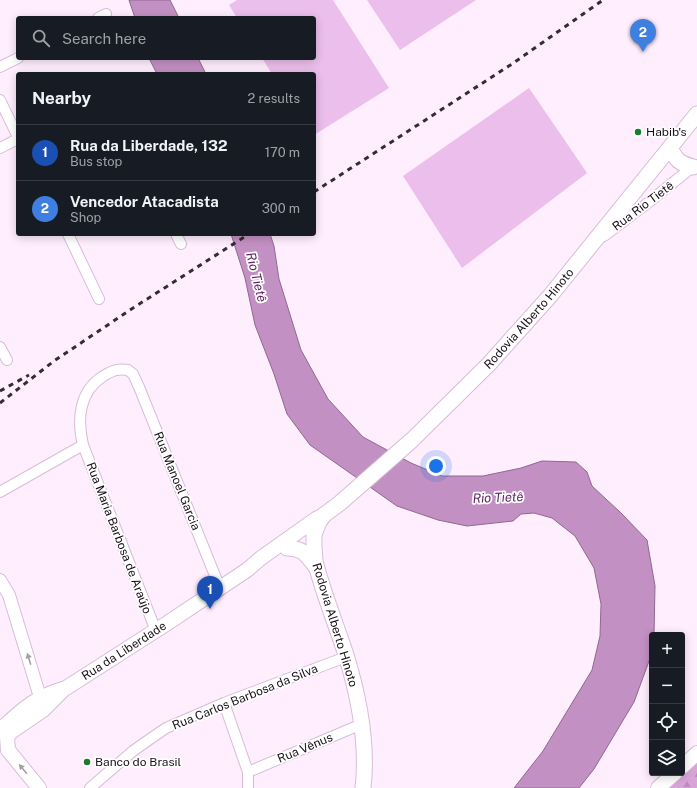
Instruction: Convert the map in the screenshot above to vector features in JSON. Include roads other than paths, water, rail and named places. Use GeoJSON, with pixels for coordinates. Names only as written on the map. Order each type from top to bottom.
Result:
{"type":"FeatureCollection","features":[{"type":"Feature","properties":{"kind":"main road","name":"Rodovia Alberto Hinoto"},"geometry":{"type":"LineString","coordinates":[[363,788],[365,769],[362,724],[346,657],[317,569],[314,555],[314,534],[319,522],[324,515],[412,440],[506,347],[550,296],[588,247],[697,114]]}},
{"type":"Feature","properties":{"kind":"main road"},"geometry":{"type":"LineString","coordinates":[[670,148],[678,162],[695,165]]}},
{"type":"Feature","properties":{"kind":"main road","name":"Rodovia Alberto Hinoto"},"geometry":{"type":"LineString","coordinates":[[314,534],[327,522],[343,500]]}},
{"type":"Feature","properties":{"kind":"main road","name":"Rua da Liberdade"},"geometry":{"type":"LineString","coordinates":[[0,730],[22,710],[40,697],[66,688],[156,631],[247,570],[261,558],[316,519],[324,515]]}},
{"type":"Feature","properties":{"kind":"main road","name":"Rua da Liberdade"},"geometry":{"type":"LineString","coordinates":[[247,570],[263,563],[314,534]]}},
{"type":"Feature","properties":{"kind":"main road"},"geometry":{"type":"LineString","coordinates":[[287,548],[299,549],[303,551],[317,569]]}},
{"type":"Feature","properties":{"kind":"main road"},"geometry":{"type":"LineString","coordinates":[[39,788],[4,748],[11,732],[43,710],[66,688]]}},
{"type":"Feature","properties":{"kind":"main road"},"geometry":{"type":"LineString","coordinates":[[17,728],[20,721],[36,708],[40,702],[40,697]]}},
{"type":"Feature","properties":{"kind":"main road"},"geometry":{"type":"LineString","coordinates":[[685,764],[697,753]]}},
{"type":"Feature","properties":{"kind":"main road"},"geometry":{"type":"LineString","coordinates":[[658,788],[672,776]]}},
{"type":"Feature","properties":{"kind":"street"},"geometry":{"type":"LineString","coordinates":[[0,67],[16,59]]}},
{"type":"Feature","properties":{"kind":"street"},"geometry":{"type":"LineString","coordinates":[[0,100],[16,134]]}},
{"type":"Feature","properties":{"kind":"street"},"geometry":{"type":"LineString","coordinates":[[0,148],[16,139]]}},
{"type":"Feature","properties":{"kind":"street","name":"Rua Rio Tietê"},"geometry":{"type":"LineString","coordinates":[[588,247],[649,202],[695,165]]}},
{"type":"Feature","properties":{"kind":"street"},"geometry":{"type":"LineString","coordinates":[[69,236],[99,299]]}},
{"type":"Feature","properties":{"kind":"street"},"geometry":{"type":"LineString","coordinates":[[177,236],[181,244]]}},
{"type":"Feature","properties":{"kind":"street"},"geometry":{"type":"LineString","coordinates":[[0,347],[6,360]]}},
{"type":"Feature","properties":{"kind":"street","name":"Rua Maria Barbosa de Araújo"},"geometry":{"type":"LineString","coordinates":[[133,374],[128,370],[116,370],[96,381],[82,404],[80,433],[83,445],[156,631]]}},
{"type":"Feature","properties":{"kind":"street","name":"Rua Manoel Garcia"},"geometry":{"type":"LineString","coordinates":[[133,374],[220,588]]}},
{"type":"Feature","properties":{"kind":"street"},"geometry":{"type":"LineString","coordinates":[[0,492],[83,445]]}},
{"type":"Feature","properties":{"kind":"street"},"geometry":{"type":"LineString","coordinates":[[0,580],[9,595],[40,697]]}},
{"type":"Feature","properties":{"kind":"street","name":"Rua Carlos Barbosa da Silva"},"geometry":{"type":"LineString","coordinates":[[90,788],[150,739],[166,728],[224,703],[346,657]]}},
{"type":"Feature","properties":{"kind":"street"},"geometry":{"type":"LineString","coordinates":[[224,703],[248,772],[248,788]]}},
{"type":"Feature","properties":{"kind":"street","name":"Rua Vênus"},"geometry":{"type":"LineString","coordinates":[[248,772],[362,724]]}},
{"type":"Feature","properties":{"kind":"water"},"geometry":{"type":"Polygon","coordinates":[[[129,0],[170,0],[178,16],[134,16],[129,0]]]}},
{"type":"Feature","properties":{"kind":"water"},"geometry":{"type":"Polygon","coordinates":[[[150,60],[199,60],[205,72],[156,72],[150,60]]]}},
{"type":"Feature","properties":{"kind":"water","name":"Rio Tietê"},"geometry":{"type":"Polygon","coordinates":[[[232,236],[271,236],[274,246],[279,279],[301,350],[328,399],[363,437],[411,463],[442,476],[483,476],[521,468],[542,461],[576,462],[587,472],[592,486],[647,540],[655,586],[654,632],[649,632],[649,661],[634,702],[594,769],[579,788],[514,788],[543,751],[592,670],[600,636],[601,604],[594,568],[575,536],[552,518],[534,513],[521,514],[513,521],[467,526],[438,520],[397,506],[310,445],[287,414],[274,374],[255,325],[245,278],[232,236]]]}},
{"type":"Feature","properties":{"kind":"railway"},"geometry":{"type":"LineString","coordinates":[[316,191],[512,64],[603,0]]}},
{"type":"Feature","properties":{"kind":"railway"},"geometry":{"type":"LineString","coordinates":[[0,403],[54,361],[133,308],[246,236]]}},
{"type":"Feature","properties":{"kind":"railway"},"geometry":{"type":"LineString","coordinates":[[0,391],[29,375]]}},
{"type":"Feature","properties":{"kind":"place","name":"Vencedor Atacadista"},"geometry":{"type":"Point","coordinates":[643,52]}},
{"type":"Feature","properties":{"kind":"place","name":"Habib's"},"geometry":{"type":"Point","coordinates":[638,132]}},
{"type":"Feature","properties":{"kind":"place","name":"Rua da Liberdade, 132"},"geometry":{"type":"Point","coordinates":[210,609]}},
{"type":"Feature","properties":{"kind":"place","name":"Banco do Brasil"},"geometry":{"type":"Point","coordinates":[87,762]}}]}
